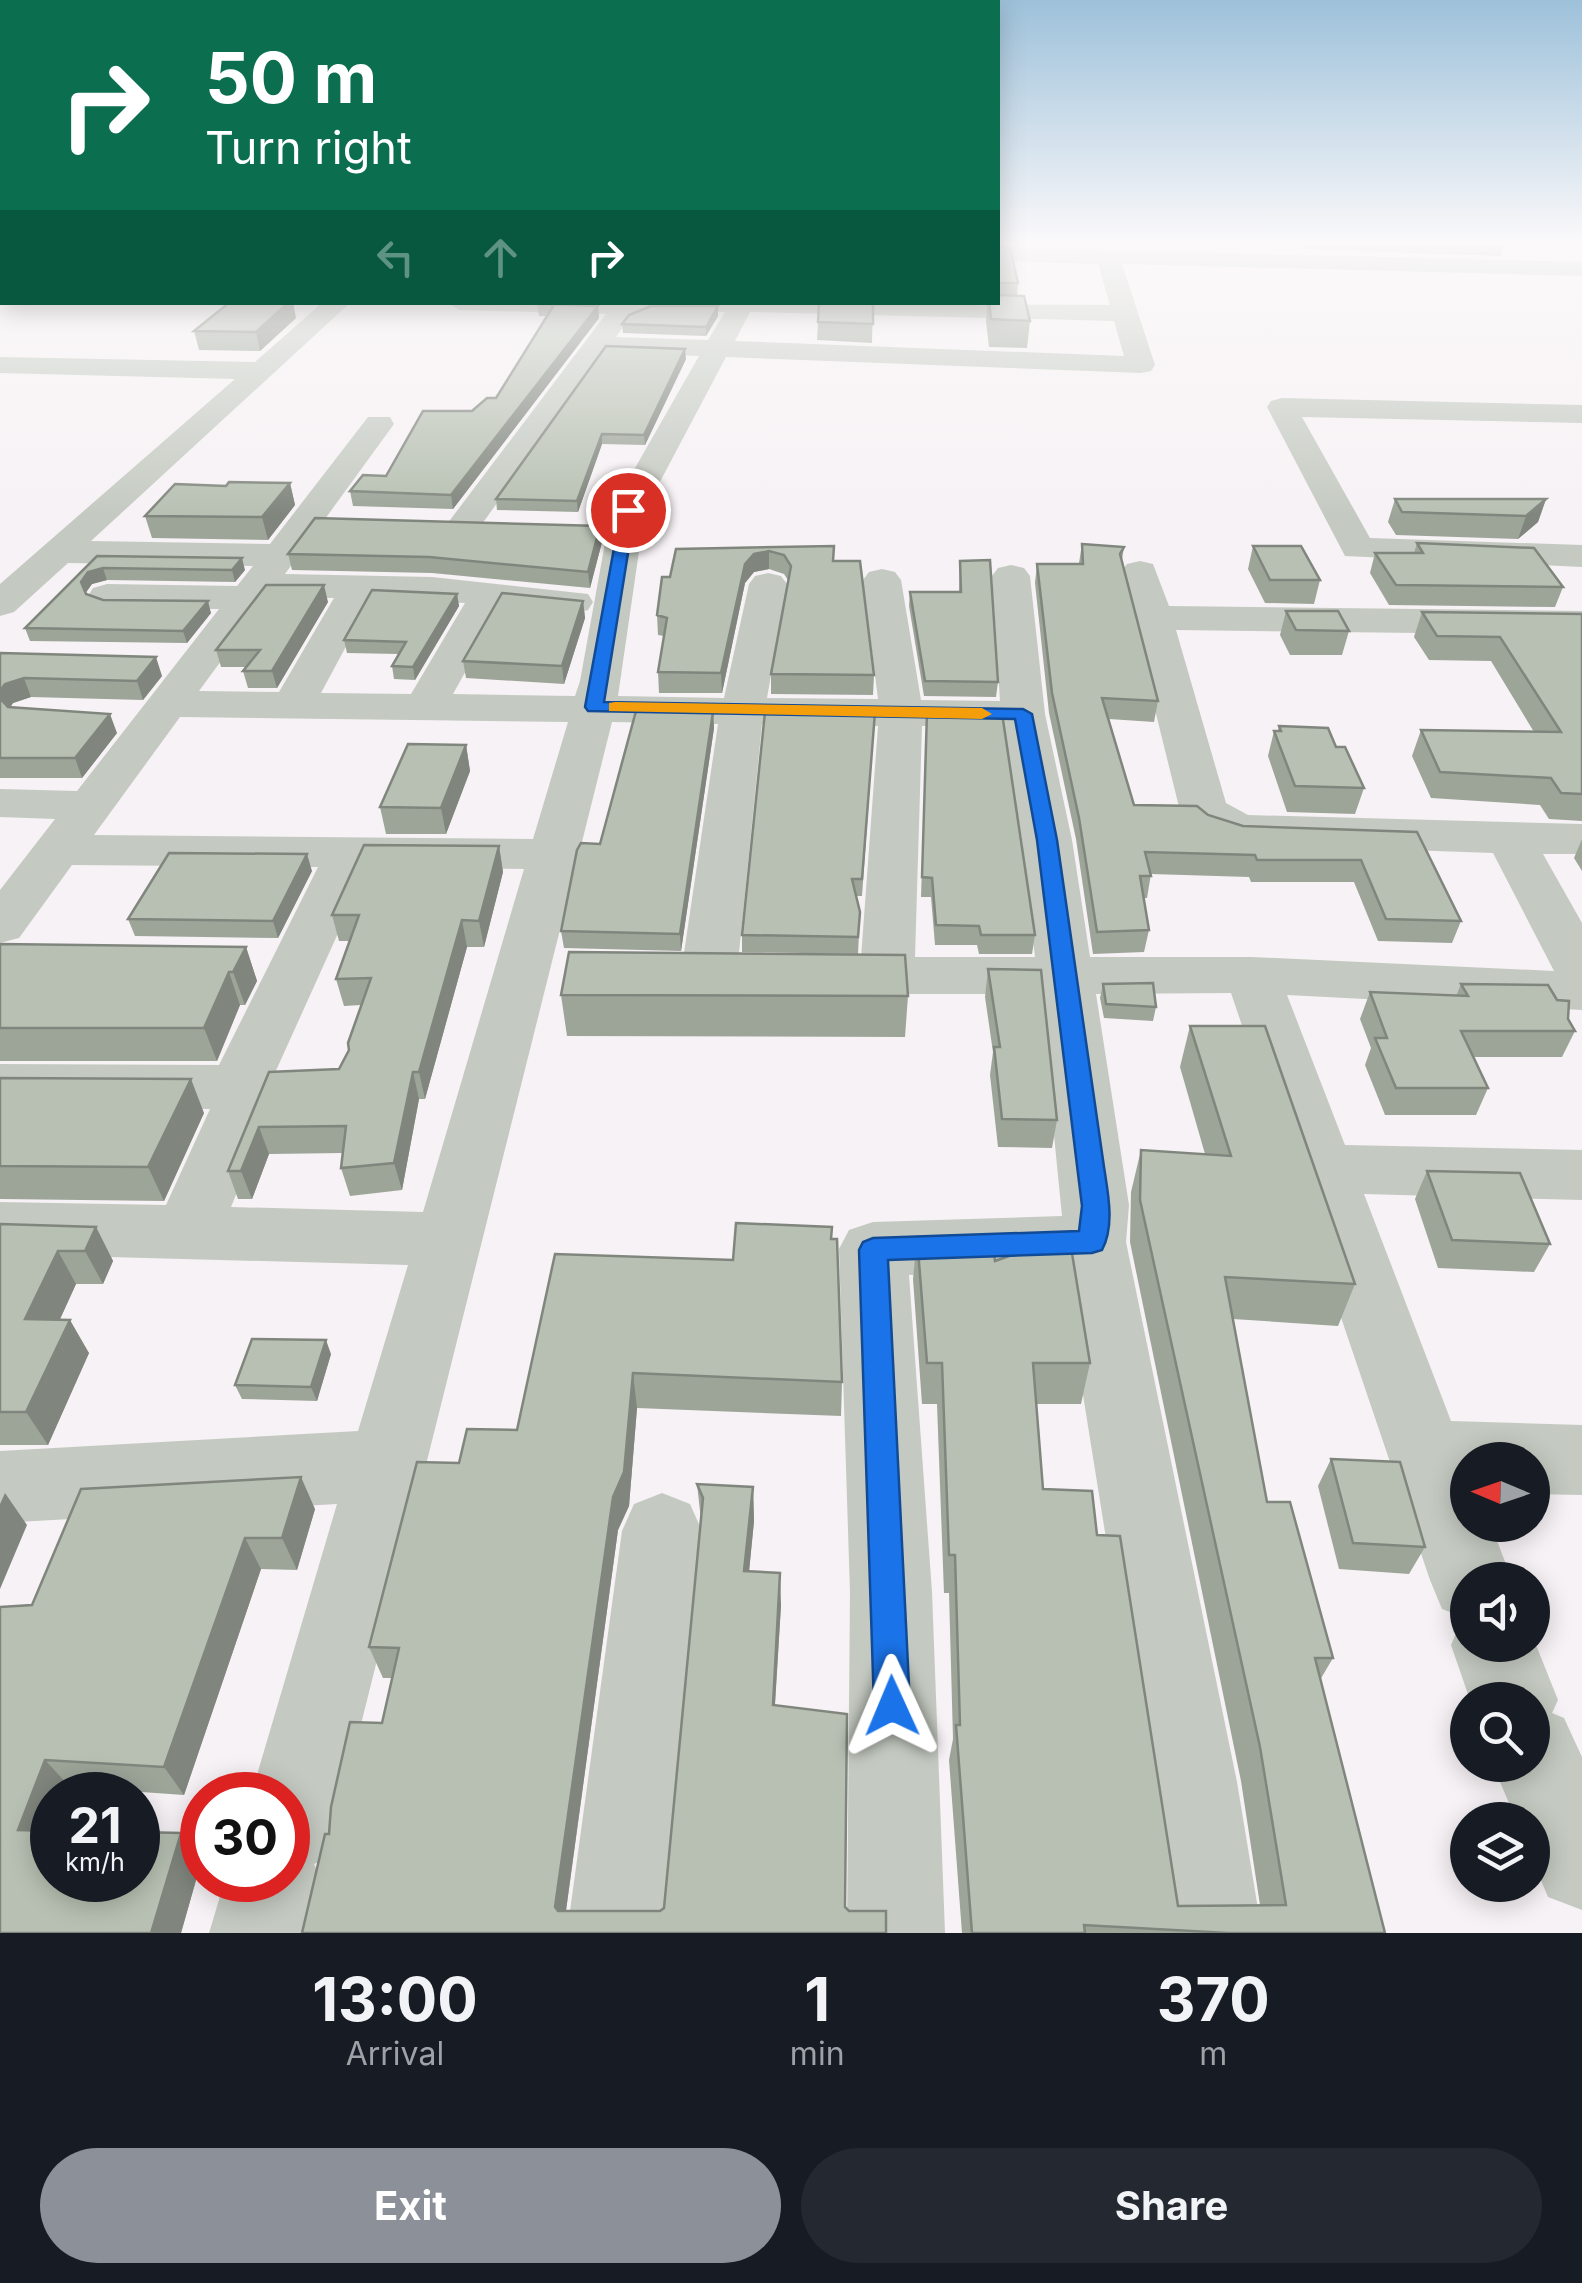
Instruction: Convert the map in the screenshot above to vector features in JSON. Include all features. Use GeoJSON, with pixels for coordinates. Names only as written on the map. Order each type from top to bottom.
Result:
{"type":"FeatureCollection","features":[{"type":"Feature","properties":{"kind":"street"},"geometry":{"type":"LineString","coordinates":[[0,604],[301,335]]}},
{"type":"Feature","properties":{"kind":"street"},"geometry":{"type":"LineString","coordinates":[[465,524],[596,335]]}},
{"type":"Feature","properties":{"kind":"street"},"geometry":{"type":"LineString","coordinates":[[588,342],[631,335]]}},
{"type":"Feature","properties":{"kind":"street"},"geometry":{"type":"LineString","coordinates":[[303,1772],[448,1239],[550,970],[553,854],[594,707],[612,605],[608,527],[628,510],[725,335]]}},
{"type":"Feature","properties":{"kind":"street"},"geometry":{"type":"LineString","coordinates":[[874,335],[1141,366],[1132,335]]}},
{"type":"Feature","properties":{"kind":"street"},"geometry":{"type":"LineString","coordinates":[[0,365],[262,370]]}},
{"type":"Feature","properties":{"kind":"street"},"geometry":{"type":"LineString","coordinates":[[1577,595],[1358,548],[1282,407],[1582,414]]}},
{"type":"Feature","properties":{"kind":"street"},"geometry":{"type":"LineString","coordinates":[[13,946],[57,850],[262,579],[327,520],[379,424]]}},
{"type":"Feature","properties":{"kind":"street"},"geometry":{"type":"LineString","coordinates":[[426,522],[501,524]]}},
{"type":"Feature","properties":{"kind":"street"},"geometry":{"type":"LineString","coordinates":[[60,552],[262,579],[612,605]]}},
{"type":"Feature","properties":{"kind":"street"},"geometry":{"type":"LineString","coordinates":[[1140,572],[1204,811],[1238,829],[1582,839]]}},
{"type":"Feature","properties":{"kind":"street"},"geometry":{"type":"LineString","coordinates":[[1011,576],[1023,714],[1047,840],[1096,1206],[1092,1242],[1191,1782],[1213,1933]]}},
{"type":"Feature","properties":{"kind":"street"},"geometry":{"type":"LineString","coordinates":[[107,596],[262,579]]}},
{"type":"Feature","properties":{"kind":"street"},"geometry":{"type":"LineString","coordinates":[[882,580],[902,714],[887,977]]}},
{"type":"Feature","properties":{"kind":"street"},"geometry":{"type":"LineString","coordinates":[[710,972],[742,710],[753,676],[768,584]]}},
{"type":"Feature","properties":{"kind":"street"},"geometry":{"type":"LineString","coordinates":[[293,705],[360,585]]}},
{"type":"Feature","properties":{"kind":"street"},"geometry":{"type":"LineString","coordinates":[[425,706],[489,594]]}},
{"type":"Feature","properties":{"kind":"street"},"geometry":{"type":"LineString","coordinates":[[1151,618],[1577,595]]}},
{"type":"Feature","properties":{"kind":"street"},"geometry":{"type":"LineString","coordinates":[[146,659],[201,660]]}},
{"type":"Feature","properties":{"kind":"street"},"geometry":{"type":"LineString","coordinates":[[103,716],[293,705],[1023,714]]}},
{"type":"Feature","properties":{"kind":"street"},"geometry":{"type":"LineString","coordinates":[[0,802],[91,806]]}},
{"type":"Feature","properties":{"kind":"street"},"geometry":{"type":"LineString","coordinates":[[1510,839],[1582,972]]}},
{"type":"Feature","properties":{"kind":"street"},"geometry":{"type":"LineString","coordinates":[[57,850],[553,854]]}},
{"type":"Feature","properties":{"kind":"street"},"geometry":{"type":"LineString","coordinates":[[187,1233],[298,960],[350,852]]}},
{"type":"Feature","properties":{"kind":"street"},"geometry":{"type":"LineString","coordinates":[[238,959],[298,960]]}},
{"type":"Feature","properties":{"kind":"street"},"geometry":{"type":"LineString","coordinates":[[653,972],[887,977],[1252,975],[1582,991]]}},
{"type":"Feature","properties":{"kind":"street"},"geometry":{"type":"LineString","coordinates":[[1252,975],[1465,1562]]}},
{"type":"Feature","properties":{"kind":"street"},"geometry":{"type":"LineString","coordinates":[[0,1086],[247,1081],[308,1075]]}},
{"type":"Feature","properties":{"kind":"street"},"geometry":{"type":"LineString","coordinates":[[1324,1169],[1582,1174]]}},
{"type":"Feature","properties":{"kind":"street"},"geometry":{"type":"LineString","coordinates":[[2,1231],[448,1239]]}},
{"type":"Feature","properties":{"kind":"street"},"geometry":{"type":"LineString","coordinates":[[896,1933],[890,1592],[873,1250],[1092,1242]]}},
{"type":"Feature","properties":{"kind":"street"},"geometry":{"type":"LineString","coordinates":[[1427,1455],[1582,1460]]}},
{"type":"Feature","properties":{"kind":"street"},"geometry":{"type":"LineString","coordinates":[[0,1487],[388,1465]]}},
{"type":"Feature","properties":{"kind":"street"},"geometry":{"type":"LineString","coordinates":[[616,1933],[662,1531]]}},
{"type":"Feature","properties":{"kind":"street"},"geometry":{"type":"LineString","coordinates":[[1546,1782],[1582,1864]]}},
{"type":"Feature","properties":{"kind":"street"},"geometry":{"type":"LineString","coordinates":[[258,1933],[267,1902]]}},
{"type":"Feature","properties":{"kind":"building"},"geometry":{"type":"Polygon","coordinates":[[[535,335],[575,335],[451,495],[350,491],[363,475],[386,476],[423,411],[472,411],[487,398],[496,398],[535,335]]]}},
{"type":"Feature","properties":{"kind":"building"},"geometry":{"type":"Polygon","coordinates":[[[606,346],[685,349],[644,435],[602,434],[577,501],[496,499],[606,346]]]}},
{"type":"Feature","properties":{"kind":"building"},"geometry":{"type":"Polygon","coordinates":[[[229,482],[290,483],[262,517],[145,516],[175,484],[226,486],[229,482]]]}},
{"type":"Feature","properties":{"kind":"building"},"geometry":{"type":"Polygon","coordinates":[[[1395,499],[1546,499],[1526,516],[1402,512],[1395,499]]]}},
{"type":"Feature","properties":{"kind":"building"},"geometry":{"type":"Polygon","coordinates":[[[315,518],[600,526],[588,572],[429,557],[288,554],[315,518]]]}},
{"type":"Feature","properties":{"kind":"building"},"geometry":{"type":"Polygon","coordinates":[[[1417,543],[1534,548],[1563,587],[1396,585],[1375,553],[1423,553],[1417,543]]]}},
{"type":"Feature","properties":{"kind":"building"},"geometry":{"type":"Polygon","coordinates":[[[1082,544],[1124,547],[1120,554],[1158,701],[1102,698],[1134,805],[1197,806],[1208,815],[1243,826],[1417,832],[1461,921],[1386,919],[1361,860],[1257,860],[1255,855],[1145,852],[1151,876],[1140,876],[1149,930],[1097,932],[1079,818],[1052,693],[1037,564],[1083,564],[1082,544]]]}},
{"type":"Feature","properties":{"kind":"building"},"geometry":{"type":"Polygon","coordinates":[[[834,546],[833,561],[860,561],[874,675],[771,674],[791,566],[784,555],[769,551],[754,554],[745,564],[721,673],[658,672],[667,618],[657,615],[662,577],[670,577],[676,549],[834,546]]]}},
{"type":"Feature","properties":{"kind":"building"},"geometry":{"type":"Polygon","coordinates":[[[1253,546],[1301,546],[1320,580],[1270,580],[1253,546]]]}},
{"type":"Feature","properties":{"kind":"building"},"geometry":{"type":"Polygon","coordinates":[[[97,556],[242,558],[232,570],[103,568],[88,572],[81,582],[86,594],[103,600],[208,601],[183,631],[25,628],[97,556]]]}},
{"type":"Feature","properties":{"kind":"building"},"geometry":{"type":"Polygon","coordinates":[[[990,560],[998,682],[925,681],[910,592],[961,592],[960,561],[990,560]]]}},
{"type":"Feature","properties":{"kind":"building"},"geometry":{"type":"Polygon","coordinates":[[[266,585],[324,585],[272,671],[243,671],[260,650],[216,650],[266,585]]]}},
{"type":"Feature","properties":{"kind":"building"},"geometry":{"type":"Polygon","coordinates":[[[372,590],[457,594],[413,667],[392,666],[406,642],[344,640],[372,590]]]}},
{"type":"Feature","properties":{"kind":"building"},"geometry":{"type":"Polygon","coordinates":[[[502,593],[583,601],[562,666],[463,661],[502,593]]]}},
{"type":"Feature","properties":{"kind":"building"},"geometry":{"type":"Polygon","coordinates":[[[1286,611],[1338,611],[1349,631],[1296,630],[1286,611]]]}},
{"type":"Feature","properties":{"kind":"building"},"geometry":{"type":"Polygon","coordinates":[[[1422,612],[1582,614],[1582,794],[1561,793],[1551,778],[1440,772],[1421,730],[1561,732],[1500,637],[1437,636],[1422,612]]]}},
{"type":"Feature","properties":{"kind":"building"},"geometry":{"type":"Polygon","coordinates":[[[0,653],[156,657],[137,681],[24,678],[5,684],[0,691],[0,653]]]}},
{"type":"Feature","properties":{"kind":"building"},"geometry":{"type":"Polygon","coordinates":[[[0,698],[8,707],[110,714],[75,758],[0,758],[0,698]]]}},
{"type":"Feature","properties":{"kind":"building"},"geometry":{"type":"Polygon","coordinates":[[[636,711],[713,712],[680,934],[561,931],[577,850],[581,843],[600,844],[636,711]]]}},
{"type":"Feature","properties":{"kind":"building"},"geometry":{"type":"Polygon","coordinates":[[[765,712],[875,712],[862,879],[852,879],[860,912],[858,937],[742,935],[765,712]]]}},
{"type":"Feature","properties":{"kind":"building"},"geometry":{"type":"Polygon","coordinates":[[[927,712],[1002,713],[1035,935],[981,935],[979,926],[936,925],[932,878],[922,877],[927,712]]]}},
{"type":"Feature","properties":{"kind":"building"},"geometry":{"type":"Polygon","coordinates":[[[1279,726],[1328,728],[1336,747],[1345,747],[1364,788],[1295,786],[1274,731],[1281,731],[1279,726]]]}},
{"type":"Feature","properties":{"kind":"building"},"geometry":{"type":"Polygon","coordinates":[[[408,744],[466,745],[441,808],[380,807],[408,744]]]}},
{"type":"Feature","properties":{"kind":"building"},"geometry":{"type":"Polygon","coordinates":[[[364,845],[499,846],[479,921],[462,920],[419,1072],[413,1072],[394,1163],[341,1168],[346,1126],[259,1127],[241,1171],[228,1171],[269,1072],[339,1069],[349,1050],[348,1043],[371,978],[336,979],[359,915],[332,915],[364,845]]]}},
{"type":"Feature","properties":{"kind":"building"},"geometry":{"type":"Polygon","coordinates":[[[169,853],[307,854],[273,921],[128,919],[169,853]]]}},
{"type":"Feature","properties":{"kind":"building"},"geometry":{"type":"Polygon","coordinates":[[[0,944],[246,947],[233,972],[229,972],[204,1028],[0,1028],[0,944]]]}},
{"type":"Feature","properties":{"kind":"building"},"geometry":{"type":"Polygon","coordinates":[[[569,952],[905,955],[908,996],[561,995],[569,952]]]}},
{"type":"Feature","properties":{"kind":"building"},"geometry":{"type":"Polygon","coordinates":[[[988,969],[1041,970],[1057,1120],[1002,1119],[994,1047],[1000,1047],[988,969]]]}},
{"type":"Feature","properties":{"kind":"building"},"geometry":{"type":"Polygon","coordinates":[[[1153,983],[1156,1007],[1106,1004],[1103,984],[1153,983]]]}},
{"type":"Feature","properties":{"kind":"building"},"geometry":{"type":"Polygon","coordinates":[[[1461,984],[1548,985],[1557,1000],[1569,1001],[1568,1019],[1575,1031],[1461,1031],[1488,1088],[1396,1088],[1375,1038],[1387,1038],[1370,992],[1468,996],[1461,984]]]}},
{"type":"Feature","properties":{"kind":"building"},"geometry":{"type":"Polygon","coordinates":[[[1190,1026],[1265,1026],[1355,1284],[1225,1277],[1267,1502],[1290,1502],[1333,1658],[1315,1658],[1385,1933],[1228,1933],[1084,1925],[1085,1933],[972,1933],[956,1725],[960,1725],[955,1555],[949,1555],[942,1363],[927,1363],[917,1237],[991,1235],[995,1261],[1069,1235],[1090,1363],[1033,1363],[1043,1489],[1092,1491],[1097,1535],[1120,1536],[1178,1906],[1286,1905],[1260,1747],[1140,1200],[1141,1150],[1231,1156],[1190,1026]]]}},
{"type":"Feature","properties":{"kind":"building"},"geometry":{"type":"Polygon","coordinates":[[[0,1078],[191,1079],[148,1167],[0,1166],[0,1078]]]}},
{"type":"Feature","properties":{"kind":"building"},"geometry":{"type":"Polygon","coordinates":[[[1427,1171],[1520,1173],[1550,1244],[1452,1240],[1427,1171]]]}},
{"type":"Feature","properties":{"kind":"building"},"geometry":{"type":"Polygon","coordinates":[[[736,1223],[832,1227],[831,1239],[837,1239],[842,1382],[633,1373],[624,1472],[613,1497],[555,1907],[558,1911],[664,1908],[703,1498],[697,1484],[753,1487],[744,1571],[780,1573],[773,1705],[847,1714],[845,1907],[849,1911],[886,1911],[886,1933],[302,1933],[325,1834],[329,1834],[331,1807],[350,1722],[382,1723],[399,1648],[369,1647],[417,1462],[459,1463],[467,1429],[517,1430],[555,1254],[733,1260],[736,1223]]]}},
{"type":"Feature","properties":{"kind":"building"},"geometry":{"type":"Polygon","coordinates":[[[0,1224],[96,1227],[85,1251],[58,1251],[25,1319],[70,1320],[26,1412],[0,1412],[0,1224]]]}},
{"type":"Feature","properties":{"kind":"building"},"geometry":{"type":"Polygon","coordinates":[[[252,1339],[326,1340],[311,1387],[235,1385],[252,1339]]]}},
{"type":"Feature","properties":{"kind":"building"},"geometry":{"type":"Polygon","coordinates":[[[1331,1459],[1400,1462],[1425,1547],[1353,1543],[1331,1459]]]}},
{"type":"Feature","properties":{"kind":"building"},"geometry":{"type":"Polygon","coordinates":[[[301,1477],[282,1538],[245,1538],[164,1767],[45,1760],[40,1772],[30,1772],[30,1799],[18,1830],[30,1830],[30,1902],[160,1902],[160,1833],[180,1833],[180,1836],[151,1933],[0,1933],[0,1607],[32,1605],[81,1489],[301,1477]]]}},
{"type":"Feature","properties":{"kind":"slow traffic"},"geometry":{"type":"LineString","coordinates":[[615,707],[982,714]]}},
{"type":"Feature","properties":{"kind":"route"},"geometry":{"type":"LineString","coordinates":[[628,510],[594,707],[1023,714],[1047,840],[1091,1167],[1096,1206],[1092,1242],[873,1250],[892,1706]]}}]}
